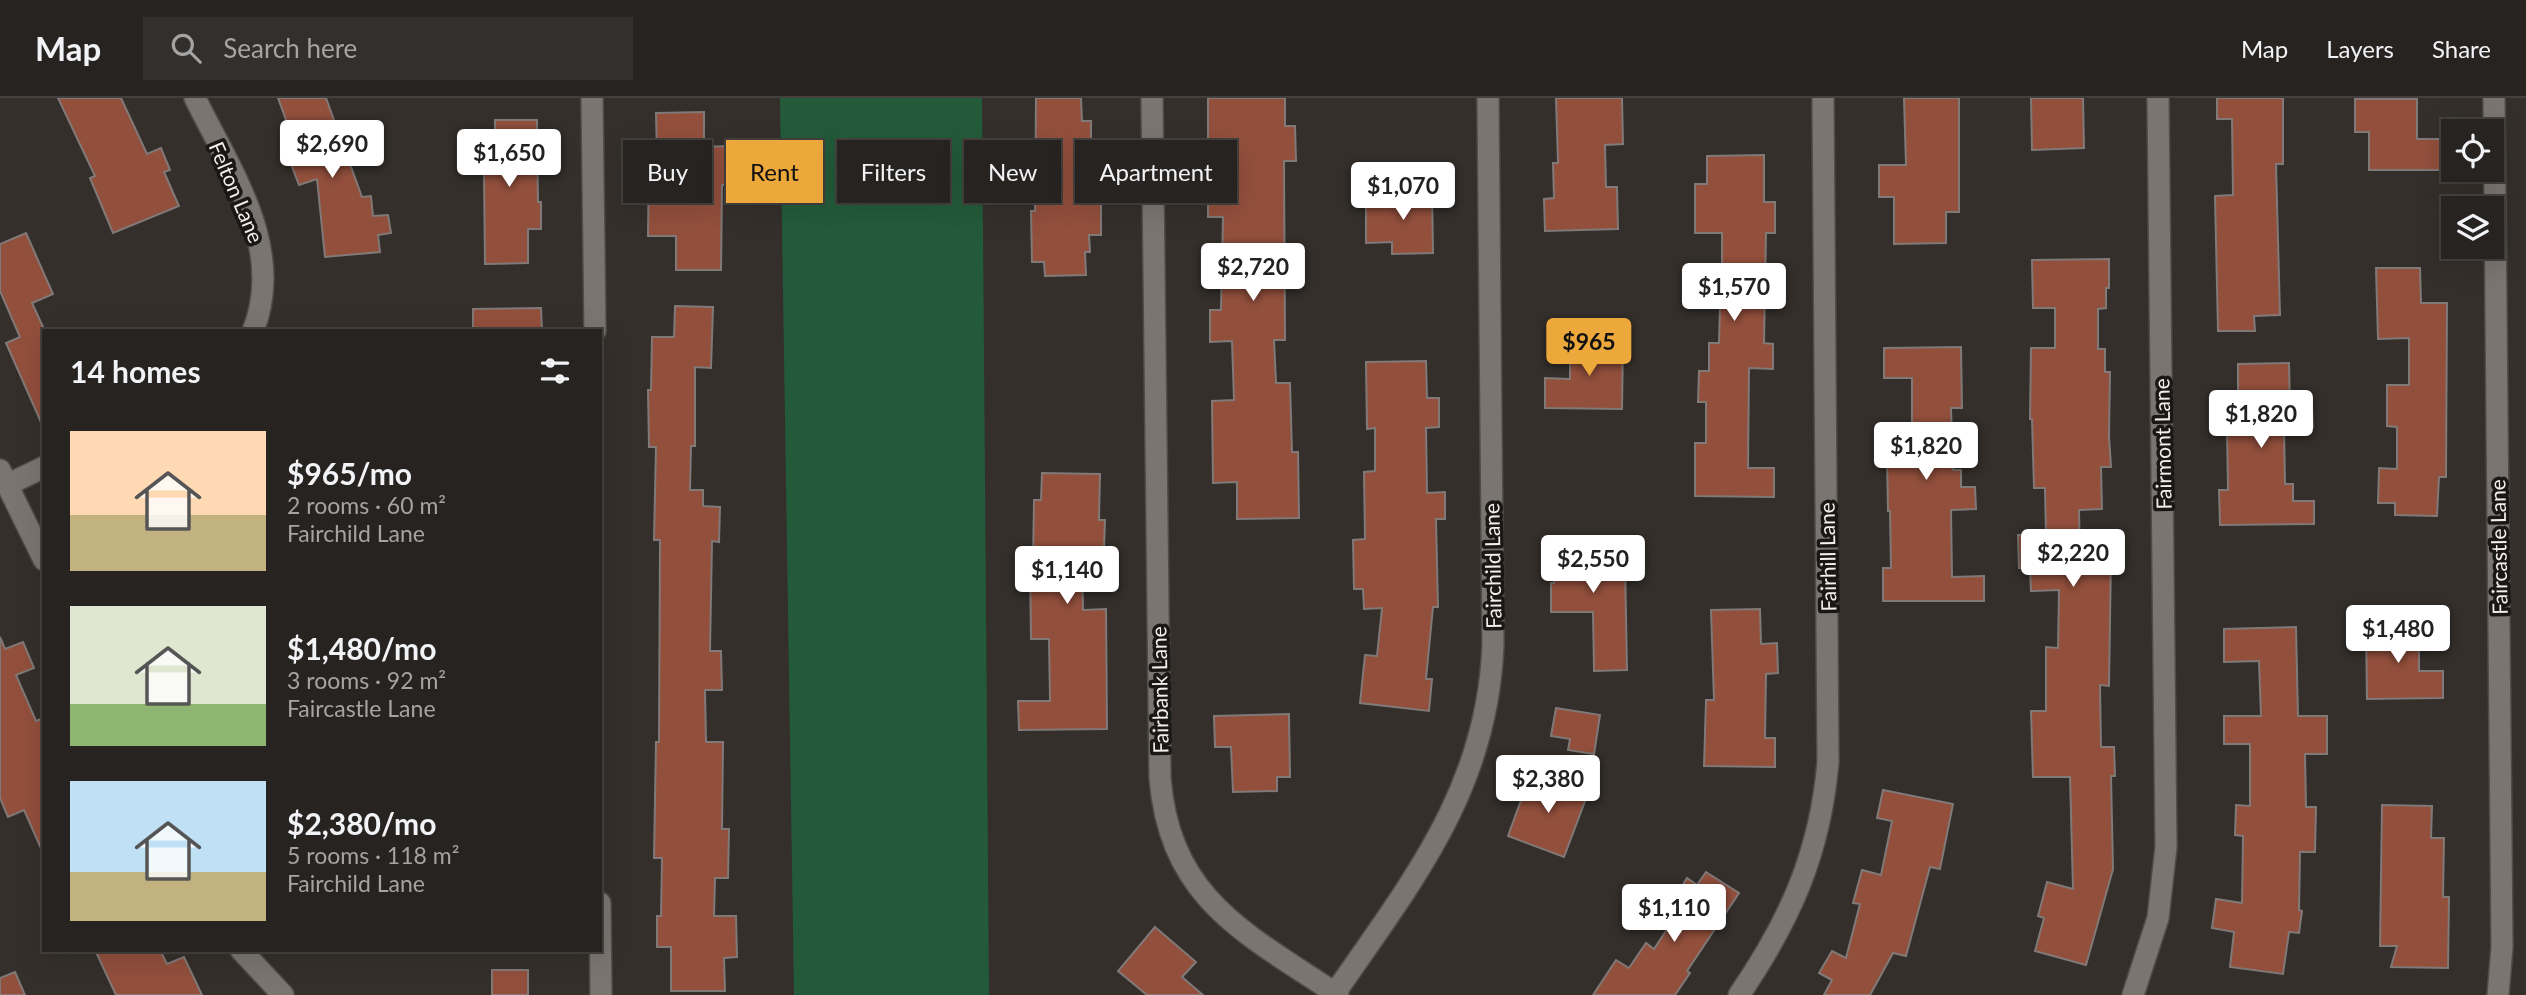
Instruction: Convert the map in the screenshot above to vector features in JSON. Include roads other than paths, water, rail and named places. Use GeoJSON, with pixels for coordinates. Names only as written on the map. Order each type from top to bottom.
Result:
{"type":"FeatureCollection","features":[{"type":"Feature","properties":{"kind":"street","name":"Felton Lane"},"geometry":{"type":"LineString","coordinates":[[195,98],[250,211],[259,236],[264,268],[259,316],[254,329]]}},
{"type":"Feature","properties":{"kind":"street"},"geometry":{"type":"LineString","coordinates":[[592,98],[594,329]]}},
{"type":"Feature","properties":{"kind":"street","name":"Fairbank Lane"},"geometry":{"type":"LineString","coordinates":[[1152,98],[1160,778],[1164,812],[1183,864],[1214,906],[1243,932],[1336,994]]}},
{"type":"Feature","properties":{"kind":"street","name":"Fairchild Lane"},"geometry":{"type":"LineString","coordinates":[[1336,994],[1439,839],[1462,788],[1486,713],[1493,644],[1488,98]]}},
{"type":"Feature","properties":{"kind":"street","name":"Fairhill Lane"},"geometry":{"type":"LineString","coordinates":[[1739,995],[1780,931],[1791,906],[1818,832],[1826,789],[1829,740],[1823,98]]}},
{"type":"Feature","properties":{"kind":"street","name":"Fairmont Lane"},"geometry":{"type":"LineString","coordinates":[[2133,995],[2158,918],[2166,847],[2158,98]]}},
{"type":"Feature","properties":{"kind":"street","name":"Faircastle Lane"},"geometry":{"type":"LineString","coordinates":[[2494,98],[2502,933],[2498,995]]}},
{"type":"Feature","properties":{"kind":"street"},"geometry":{"type":"LineString","coordinates":[[42,468],[4,477],[42,556]]}},
{"type":"Feature","properties":{"kind":"street"},"geometry":{"type":"LineString","coordinates":[[244,952],[283,995]]}},
{"type":"Feature","properties":{"kind":"street"},"geometry":{"type":"LineString","coordinates":[[601,952],[601,995]]}}]}
